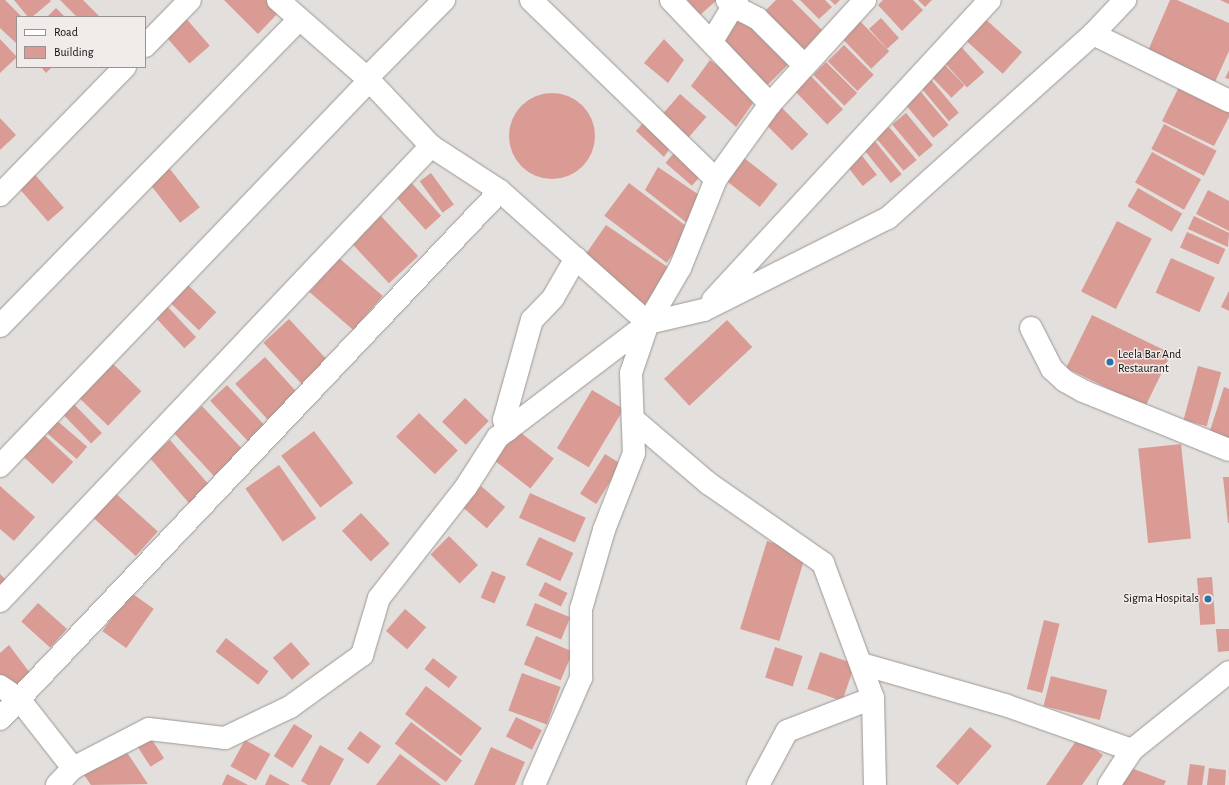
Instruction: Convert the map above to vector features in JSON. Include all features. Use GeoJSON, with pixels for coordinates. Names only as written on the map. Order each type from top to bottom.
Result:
{"type":"FeatureCollection","features":[{"type":"Feature","properties":{"kind":"street"},"geometry":{"type":"LineString","coordinates":[[146,45],[190,0]]}},
{"type":"Feature","properties":{"kind":"street"},"geometry":{"type":"LineString","coordinates":[[278,0],[368,79],[431,146],[500,191],[648,322]]}},
{"type":"Feature","properties":{"kind":"street"},"geometry":{"type":"LineString","coordinates":[[0,466],[444,0]]}},
{"type":"Feature","properties":{"kind":"street"},"geometry":{"type":"LineString","coordinates":[[531,0],[716,179]]}},
{"type":"Feature","properties":{"kind":"street"},"geometry":{"type":"LineString","coordinates":[[671,0],[712,41],[770,104]]}},
{"type":"Feature","properties":{"kind":"street"},"geometry":{"type":"LineString","coordinates":[[534,785],[581,678],[580,609],[604,530],[634,453],[631,373],[648,322],[680,268],[716,179],[770,104],[865,0]]}},
{"type":"Feature","properties":{"kind":"street"},"geometry":{"type":"LineString","coordinates":[[704,310],[990,0]]}},
{"type":"Feature","properties":{"kind":"street"},"geometry":{"type":"LineString","coordinates":[[57,785],[73,768],[148,728],[225,738],[290,707],[362,655],[379,598],[466,487],[498,437],[648,322],[704,310],[888,218],[1093,34],[1125,0]]}},
{"type":"Feature","properties":{"kind":"street"},"geometry":{"type":"LineString","coordinates":[[712,41],[732,2],[758,19],[804,65]]}},
{"type":"Feature","properties":{"kind":"street"},"geometry":{"type":"LineString","coordinates":[[0,326],[299,20]]}},
{"type":"Feature","properties":{"kind":"street"},"geometry":{"type":"LineString","coordinates":[[1093,34],[1229,101]]}},
{"type":"Feature","properties":{"kind":"street"},"geometry":{"type":"LineString","coordinates":[[0,195],[124,68]]}},
{"type":"Feature","properties":{"kind":"street"},"geometry":{"type":"LineString","coordinates":[[0,601],[431,146]]}},
{"type":"Feature","properties":{"kind":"street"},"geometry":{"type":"LineString","coordinates":[[0,719],[500,191]]}},
{"type":"Feature","properties":{"kind":"street"},"geometry":{"type":"LineString","coordinates":[[508,430],[504,420],[532,320],[553,298],[576,258]]}},
{"type":"Feature","properties":{"kind":"street"},"geometry":{"type":"LineString","coordinates":[[1031,328],[1052,369],[1066,381],[1083,392],[1229,450]]}},
{"type":"Feature","properties":{"kind":"street"},"geometry":{"type":"LineString","coordinates":[[633,419],[708,483],[823,563],[862,664],[873,698],[875,785]]}},
{"type":"Feature","properties":{"kind":"street"},"geometry":{"type":"LineString","coordinates":[[862,664],[1005,706],[1132,750]]}},
{"type":"Feature","properties":{"kind":"street"},"geometry":{"type":"LineString","coordinates":[[1110,785],[1132,750],[1229,672]]}},
{"type":"Feature","properties":{"kind":"street"},"geometry":{"type":"LineString","coordinates":[[0,686],[19,699],[73,768]]}},
{"type":"Feature","properties":{"kind":"street"},"geometry":{"type":"LineString","coordinates":[[758,785],[787,730],[873,698]]}},
{"type":"Feature","properties":{"kind":"building"},"geometry":{"type":"Polygon","coordinates":[[[0,0],[5,0],[21,16],[16,16],[16,43],[0,28],[0,0]]]}},
{"type":"Feature","properties":{"kind":"building"},"geometry":{"type":"Polygon","coordinates":[[[14,0],[51,1],[33,16],[27,16],[14,0]]]}},
{"type":"Feature","properties":{"kind":"building"},"geometry":{"type":"Polygon","coordinates":[[[60,0],[83,0],[99,16],[76,16],[60,0]]]}},
{"type":"Feature","properties":{"kind":"building"},"geometry":{"type":"Polygon","coordinates":[[[224,0],[269,0],[280,11],[258,34],[224,0]]]}},
{"type":"Feature","properties":{"kind":"building"},"geometry":{"type":"Polygon","coordinates":[[[687,0],[717,0],[700,15],[687,0]]]}},
{"type":"Feature","properties":{"kind":"building"},"geometry":{"type":"Polygon","coordinates":[[[776,0],[792,0],[822,30],[800,54],[765,11],[776,0]]]}},
{"type":"Feature","properties":{"kind":"building"},"geometry":{"type":"Polygon","coordinates":[[[800,0],[825,0],[832,7],[819,19],[800,0]]]}},
{"type":"Feature","properties":{"kind":"building"},"geometry":{"type":"Polygon","coordinates":[[[830,0],[840,0],[835,5],[830,0]]]}},
{"type":"Feature","properties":{"kind":"building"},"geometry":{"type":"Polygon","coordinates":[[[883,0],[913,0],[923,10],[902,31],[878,5],[883,0]]]}},
{"type":"Feature","properties":{"kind":"building"},"geometry":{"type":"Polygon","coordinates":[[[918,0],[932,0],[925,7],[918,0]]]}},
{"type":"Feature","properties":{"kind":"building"},"geometry":{"type":"Polygon","coordinates":[[[1170,0],[1177,0],[1229,23],[1229,51],[1214,84],[1147,53],[1170,0]]]}},
{"type":"Feature","properties":{"kind":"building"},"geometry":{"type":"Polygon","coordinates":[[[1220,0],[1229,0],[1229,4],[1220,0]]]}},
{"type":"Feature","properties":{"kind":"building"},"geometry":{"type":"Polygon","coordinates":[[[56,8],[64,16],[48,16],[56,8]]]}},
{"type":"Feature","properties":{"kind":"building"},"geometry":{"type":"Polygon","coordinates":[[[177,8],[210,46],[189,63],[157,26],[177,8]]]}},
{"type":"Feature","properties":{"kind":"building"},"geometry":{"type":"Polygon","coordinates":[[[742,13],[791,62],[766,87],[717,38],[742,13]]]}},
{"type":"Feature","properties":{"kind":"building"},"geometry":{"type":"Polygon","coordinates":[[[982,16],[1022,52],[1003,74],[963,38],[982,16]]]}},
{"type":"Feature","properties":{"kind":"building"},"geometry":{"type":"Polygon","coordinates":[[[881,18],[899,38],[887,49],[869,29],[881,18]]]}},
{"type":"Feature","properties":{"kind":"building"},"geometry":{"type":"Polygon","coordinates":[[[858,19],[889,51],[871,69],[840,36],[858,19]]]}},
{"type":"Feature","properties":{"kind":"building"},"geometry":{"type":"Polygon","coordinates":[[[0,39],[16,56],[16,58],[0,73],[0,39]]]}},
{"type":"Feature","properties":{"kind":"building"},"geometry":{"type":"Polygon","coordinates":[[[664,39],[684,60],[668,83],[644,63],[664,39]]]}},
{"type":"Feature","properties":{"kind":"building"},"geometry":{"type":"Polygon","coordinates":[[[956,41],[984,72],[967,88],[939,56],[956,41]]]}},
{"type":"Feature","properties":{"kind":"building"},"geometry":{"type":"Polygon","coordinates":[[[844,45],[874,75],[857,91],[828,61],[844,45]]]}},
{"type":"Feature","properties":{"kind":"building"},"geometry":{"type":"Polygon","coordinates":[[[710,60],[758,96],[736,127],[691,86],[710,60]]]}},
{"type":"Feature","properties":{"kind":"building"},"geometry":{"type":"Polygon","coordinates":[[[826,62],[857,93],[844,106],[813,75],[826,62]]]}},
{"type":"Feature","properties":{"kind":"building"},"geometry":{"type":"Polygon","coordinates":[[[945,65],[964,85],[952,98],[932,78],[945,65]]]}},
{"type":"Feature","properties":{"kind":"building"},"geometry":{"type":"Polygon","coordinates":[[[42,68],[51,68],[46,73],[42,68]]]}},
{"type":"Feature","properties":{"kind":"building"},"geometry":{"type":"Polygon","coordinates":[[[1229,70],[1229,79],[1225,78],[1229,70]]]}},
{"type":"Feature","properties":{"kind":"building"},"geometry":{"type":"Polygon","coordinates":[[[809,74],[843,109],[827,125],[793,89],[809,74]]]}},
{"type":"Feature","properties":{"kind":"building"},"geometry":{"type":"Polygon","coordinates":[[[928,76],[959,113],[949,121],[918,84],[928,76]]]}},
{"type":"Feature","properties":{"kind":"building"},"geometry":{"type":"Polygon","coordinates":[[[1180,85],[1229,110],[1229,117],[1214,146],[1162,121],[1180,85]]]}},
{"type":"Feature","properties":{"kind":"building"},"geometry":{"type":"Polygon","coordinates":[[[921,92],[949,125],[933,138],[906,105],[921,92]]]}},
{"type":"Feature","properties":{"kind":"building"},"geometry":{"type":"Polygon","coordinates":[[[552,93],[568,96],[576,100],[588,112],[592,120],[595,136],[592,152],[588,160],[576,172],[568,176],[552,179],[536,176],[528,172],[516,160],[512,152],[509,136],[512,120],[516,112],[528,100],[536,96],[552,93]]]}},
{"type":"Feature","properties":{"kind":"building"},"geometry":{"type":"Polygon","coordinates":[[[680,94],[706,117],[687,140],[660,117],[680,94]]]}},
{"type":"Feature","properties":{"kind":"building"},"geometry":{"type":"Polygon","coordinates":[[[780,106],[808,134],[792,151],[764,122],[780,106]]]}},
{"type":"Feature","properties":{"kind":"building"},"geometry":{"type":"Polygon","coordinates":[[[906,113],[933,145],[919,157],[892,125],[906,113]]]}},
{"type":"Feature","properties":{"kind":"building"},"geometry":{"type":"Polygon","coordinates":[[[0,118],[16,135],[0,150],[0,118]]]}},
{"type":"Feature","properties":{"kind":"building"},"geometry":{"type":"Polygon","coordinates":[[[647,118],[672,145],[664,157],[636,131],[647,118]]]}},
{"type":"Feature","properties":{"kind":"building"},"geometry":{"type":"Polygon","coordinates":[[[1164,124],[1217,151],[1204,176],[1151,149],[1164,124]]]}},
{"type":"Feature","properties":{"kind":"building"},"geometry":{"type":"Polygon","coordinates":[[[889,127],[917,160],[904,171],[876,138],[889,127]]]}},
{"type":"Feature","properties":{"kind":"building"},"geometry":{"type":"Polygon","coordinates":[[[874,140],[902,174],[891,183],[863,149],[874,140]]]}},
{"type":"Feature","properties":{"kind":"building"},"geometry":{"type":"Polygon","coordinates":[[[859,152],[877,175],[863,186],[845,163],[859,152]]]}},
{"type":"Feature","properties":{"kind":"building"},"geometry":{"type":"Polygon","coordinates":[[[1152,152],[1201,179],[1184,210],[1135,183],[1152,152]]]}},
{"type":"Feature","properties":{"kind":"building"},"geometry":{"type":"Polygon","coordinates":[[[674,153],[700,176],[692,186],[665,163],[674,153]]]}},
{"type":"Feature","properties":{"kind":"building"},"geometry":{"type":"Polygon","coordinates":[[[739,154],[778,184],[760,207],[721,177],[739,154]]]}},
{"type":"Feature","properties":{"kind":"building"},"geometry":{"type":"Polygon","coordinates":[[[166,164],[200,207],[180,223],[146,179],[166,164]]]}},
{"type":"Feature","properties":{"kind":"building"},"geometry":{"type":"Polygon","coordinates":[[[658,167],[705,199],[692,227],[645,190],[658,167]]]}},
{"type":"Feature","properties":{"kind":"building"},"geometry":{"type":"Polygon","coordinates":[[[31,170],[64,208],[48,222],[15,184],[31,170]]]}},
{"type":"Feature","properties":{"kind":"building"},"geometry":{"type":"Polygon","coordinates":[[[431,173],[454,205],[443,213],[420,181],[431,173]]]}},
{"type":"Feature","properties":{"kind":"building"},"geometry":{"type":"Polygon","coordinates":[[[409,180],[441,216],[426,230],[393,194],[409,180]]]}},
{"type":"Feature","properties":{"kind":"building"},"geometry":{"type":"Polygon","coordinates":[[[629,183],[691,230],[667,263],[604,216],[629,183]]]}},
{"type":"Feature","properties":{"kind":"building"},"geometry":{"type":"Polygon","coordinates":[[[1138,188],[1182,214],[1172,232],[1128,206],[1138,188]]]}},
{"type":"Feature","properties":{"kind":"building"},"geometry":{"type":"Polygon","coordinates":[[[1208,190],[1229,201],[1229,231],[1196,214],[1208,190]]]}},
{"type":"Feature","properties":{"kind":"building"},"geometry":{"type":"Polygon","coordinates":[[[380,215],[418,256],[389,283],[351,242],[380,215]]]}},
{"type":"Feature","properties":{"kind":"building"},"geometry":{"type":"Polygon","coordinates":[[[1194,216],[1229,233],[1228,247],[1188,229],[1194,216]]]}},
{"type":"Feature","properties":{"kind":"building"},"geometry":{"type":"Polygon","coordinates":[[[1117,221],[1152,239],[1116,309],[1081,291],[1117,221]]]}},
{"type":"Feature","properties":{"kind":"building"},"geometry":{"type":"Polygon","coordinates":[[[606,225],[672,270],[642,308],[583,258],[606,225]]]}},
{"type":"Feature","properties":{"kind":"building"},"geometry":{"type":"Polygon","coordinates":[[[1187,232],[1225,249],[1218,265],[1180,248],[1187,232]]]}},
{"type":"Feature","properties":{"kind":"building"},"geometry":{"type":"Polygon","coordinates":[[[339,258],[383,296],[353,330],[309,292],[339,258]]]}},
{"type":"Feature","properties":{"kind":"building"},"geometry":{"type":"Polygon","coordinates":[[[1171,258],[1215,278],[1199,312],[1156,293],[1171,258]]]}},
{"type":"Feature","properties":{"kind":"building"},"geometry":{"type":"Polygon","coordinates":[[[186,283],[216,312],[199,330],[169,301],[186,283]]]}},
{"type":"Feature","properties":{"kind":"building"},"geometry":{"type":"Polygon","coordinates":[[[1229,291],[1229,311],[1221,307],[1229,291]]]}},
{"type":"Feature","properties":{"kind":"building"},"geometry":{"type":"Polygon","coordinates":[[[164,303],[196,337],[184,348],[152,314],[164,303]]]}},
{"type":"Feature","properties":{"kind":"building"},"geometry":{"type":"Polygon","coordinates":[[[1092,315],[1171,354],[1145,407],[1066,368],[1092,315]]]}},
{"type":"Feature","properties":{"kind":"building"},"geometry":{"type":"Polygon","coordinates":[[[289,319],[334,367],[308,391],[263,343],[289,319]]]}},
{"type":"Feature","properties":{"kind":"building"},"geometry":{"type":"Polygon","coordinates":[[[727,320],[752,347],[689,406],[664,379],[727,320]]]}},
{"type":"Feature","properties":{"kind":"building"},"geometry":{"type":"Polygon","coordinates":[[[265,357],[304,401],[275,428],[235,384],[265,357]]]}},
{"type":"Feature","properties":{"kind":"building"},"geometry":{"type":"Polygon","coordinates":[[[109,360],[141,391],[108,426],[76,395],[109,360]]]}},
{"type":"Feature","properties":{"kind":"building"},"geometry":{"type":"Polygon","coordinates":[[[1198,366],[1221,372],[1207,426],[1184,420],[1198,366]]]}},
{"type":"Feature","properties":{"kind":"building"},"geometry":{"type":"Polygon","coordinates":[[[227,385],[270,431],[253,447],[210,401],[227,385]]]}},
{"type":"Feature","properties":{"kind":"building"},"geometry":{"type":"Polygon","coordinates":[[[1224,387],[1229,389],[1229,442],[1208,437],[1224,387]]]}},
{"type":"Feature","properties":{"kind":"building"},"geometry":{"type":"Polygon","coordinates":[[[592,390],[624,409],[589,467],[557,448],[592,390]]]}},
{"type":"Feature","properties":{"kind":"building"},"geometry":{"type":"Polygon","coordinates":[[[465,398],[489,421],[466,445],[442,422],[465,398]]]}},
{"type":"Feature","properties":{"kind":"building"},"geometry":{"type":"Polygon","coordinates":[[[70,400],[102,433],[91,444],[59,410],[70,400]]]}},
{"type":"Feature","properties":{"kind":"building"},"geometry":{"type":"Polygon","coordinates":[[[202,406],[245,452],[216,479],[173,433],[202,406]]]}},
{"type":"Feature","properties":{"kind":"building"},"geometry":{"type":"Polygon","coordinates":[[[419,413],[458,451],[435,474],[396,437],[419,413]]]}},
{"type":"Feature","properties":{"kind":"building"},"geometry":{"type":"Polygon","coordinates":[[[54,418],[87,447],[77,459],[44,430],[54,418]]]}},
{"type":"Feature","properties":{"kind":"building"},"geometry":{"type":"Polygon","coordinates":[[[516,429],[554,459],[530,488],[493,459],[516,429]]]}},
{"type":"Feature","properties":{"kind":"building"},"geometry":{"type":"Polygon","coordinates":[[[314,431],[353,483],[320,508],[281,456],[314,431]]]}},
{"type":"Feature","properties":{"kind":"building"},"geometry":{"type":"Polygon","coordinates":[[[41,432],[73,462],[53,484],[21,454],[41,432]]]}},
{"type":"Feature","properties":{"kind":"building"},"geometry":{"type":"Polygon","coordinates":[[[170,440],[211,487],[190,505],[150,458],[170,440]]]}},
{"type":"Feature","properties":{"kind":"building"},"geometry":{"type":"Polygon","coordinates":[[[1181,444],[1191,538],[1148,543],[1138,448],[1181,444]]]}},
{"type":"Feature","properties":{"kind":"building"},"geometry":{"type":"Polygon","coordinates":[[[605,454],[621,464],[596,504],[580,494],[605,454]]]}},
{"type":"Feature","properties":{"kind":"building"},"geometry":{"type":"Polygon","coordinates":[[[279,465],[316,518],[283,542],[245,489],[279,465]]]}},
{"type":"Feature","properties":{"kind":"building"},"geometry":{"type":"Polygon","coordinates":[[[1223,477],[1229,477],[1229,523],[1228,523],[1223,477]]]}},
{"type":"Feature","properties":{"kind":"building"},"geometry":{"type":"Polygon","coordinates":[[[0,486],[35,517],[14,541],[0,529],[0,486]]]}},
{"type":"Feature","properties":{"kind":"building"},"geometry":{"type":"Polygon","coordinates":[[[481,486],[505,507],[487,528],[463,507],[481,486]]]}},
{"type":"Feature","properties":{"kind":"building"},"geometry":{"type":"Polygon","coordinates":[[[114,492],[158,531],[136,556],[92,517],[114,492]]]}},
{"type":"Feature","properties":{"kind":"building"},"geometry":{"type":"Polygon","coordinates":[[[530,493],[586,518],[575,542],[519,518],[530,493]]]}},
{"type":"Feature","properties":{"kind":"building"},"geometry":{"type":"Polygon","coordinates":[[[361,513],[390,544],[371,561],[342,531],[361,513]]]}},
{"type":"Feature","properties":{"kind":"building"},"geometry":{"type":"Polygon","coordinates":[[[449,536],[478,565],[460,583],[431,554],[449,536]]]}},
{"type":"Feature","properties":{"kind":"building"},"geometry":{"type":"Polygon","coordinates":[[[539,537],[573,553],[560,581],[526,565],[539,537]]]}},
{"type":"Feature","properties":{"kind":"building"},"geometry":{"type":"Polygon","coordinates":[[[767,541],[806,553],[779,641],[740,629],[767,541]]]}},
{"type":"Feature","properties":{"kind":"building"},"geometry":{"type":"Polygon","coordinates":[[[492,571],[506,577],[494,604],[481,598],[492,571]]]}},
{"type":"Feature","properties":{"kind":"building"},"geometry":{"type":"Polygon","coordinates":[[[0,574],[7,581],[0,589],[0,574]]]}},
{"type":"Feature","properties":{"kind":"building"},"geometry":{"type":"Polygon","coordinates":[[[1212,577],[1215,624],[1200,625],[1197,578],[1212,577]]]}},
{"type":"Feature","properties":{"kind":"building"},"geometry":{"type":"Polygon","coordinates":[[[545,582],[567,593],[561,606],[538,595],[545,582]]]}},
{"type":"Feature","properties":{"kind":"building"},"geometry":{"type":"Polygon","coordinates":[[[130,592],[154,609],[126,648],[102,631],[130,592]]]}},
{"type":"Feature","properties":{"kind":"building"},"geometry":{"type":"Polygon","coordinates":[[[38,603],[67,629],[50,648],[21,622],[38,603]]]}},
{"type":"Feature","properties":{"kind":"building"},"geometry":{"type":"Polygon","coordinates":[[[535,603],[570,617],[561,639],[526,625],[535,603]]]}},
{"type":"Feature","properties":{"kind":"building"},"geometry":{"type":"Polygon","coordinates":[[[405,609],[426,627],[407,649],[386,631],[405,609]]]}},
{"type":"Feature","properties":{"kind":"building"},"geometry":{"type":"Polygon","coordinates":[[[1044,620],[1060,624],[1042,693],[1027,689],[1044,620]]]}},
{"type":"Feature","properties":{"kind":"building"},"geometry":{"type":"Polygon","coordinates":[[[1216,629],[1229,629],[1229,651],[1218,652],[1216,629]]]}},
{"type":"Feature","properties":{"kind":"building"},"geometry":{"type":"Polygon","coordinates":[[[536,636],[573,652],[561,680],[524,665],[536,636]]]}},
{"type":"Feature","properties":{"kind":"building"},"geometry":{"type":"Polygon","coordinates":[[[226,638],[269,671],[258,685],[216,651],[226,638]]]}},
{"type":"Feature","properties":{"kind":"building"},"geometry":{"type":"Polygon","coordinates":[[[291,642],[310,664],[292,680],[273,658],[291,642]]]}},
{"type":"Feature","properties":{"kind":"building"},"geometry":{"type":"Polygon","coordinates":[[[9,645],[33,677],[12,691],[0,676],[0,653],[9,645]]]}},
{"type":"Feature","properties":{"kind":"building"},"geometry":{"type":"Polygon","coordinates":[[[775,647],[803,656],[793,686],[765,677],[775,647]]]}},
{"type":"Feature","properties":{"kind":"building"},"geometry":{"type":"Polygon","coordinates":[[[820,652],[855,664],[842,701],[807,689],[820,652]]]}},
{"type":"Feature","properties":{"kind":"building"},"geometry":{"type":"Polygon","coordinates":[[[433,658],[457,677],[449,688],[424,669],[433,658]]]}},
{"type":"Feature","properties":{"kind":"building"},"geometry":{"type":"Polygon","coordinates":[[[522,673],[561,687],[547,725],[508,711],[522,673]]]}},
{"type":"Feature","properties":{"kind":"building"},"geometry":{"type":"Polygon","coordinates":[[[1051,676],[1107,690],[1100,720],[1044,706],[1051,676]]]}},
{"type":"Feature","properties":{"kind":"building"},"geometry":{"type":"Polygon","coordinates":[[[426,686],[482,728],[461,756],[405,714],[426,686]]]}},
{"type":"Feature","properties":{"kind":"building"},"geometry":{"type":"Polygon","coordinates":[[[516,717],[542,730],[532,750],[506,737],[516,717]]]}},
{"type":"Feature","properties":{"kind":"building"},"geometry":{"type":"Polygon","coordinates":[[[411,722],[462,761],[446,782],[395,744],[411,722]]]}},
{"type":"Feature","properties":{"kind":"building"},"geometry":{"type":"Polygon","coordinates":[[[294,724],[313,736],[293,768],[274,756],[294,724]]]}},
{"type":"Feature","properties":{"kind":"building"},"geometry":{"type":"Polygon","coordinates":[[[970,727],[992,746],[958,785],[936,766],[970,727]]]}},
{"type":"Feature","properties":{"kind":"building"},"geometry":{"type":"Polygon","coordinates":[[[360,731],[381,746],[368,764],[347,749],[360,731]]]}},
{"type":"Feature","properties":{"kind":"building"},"geometry":{"type":"Polygon","coordinates":[[[151,738],[164,758],[151,767],[138,747],[151,738]]]}},
{"type":"Feature","properties":{"kind":"building"},"geometry":{"type":"Polygon","coordinates":[[[1078,738],[1103,755],[1082,785],[1046,785],[1078,738]]]}},
{"type":"Feature","properties":{"kind":"building"},"geometry":{"type":"Polygon","coordinates":[[[245,740],[270,754],[256,780],[230,766],[245,740]]]}},
{"type":"Feature","properties":{"kind":"building"},"geometry":{"type":"Polygon","coordinates":[[[320,745],[344,759],[330,785],[308,785],[301,781],[320,745]]]}},
{"type":"Feature","properties":{"kind":"building"},"geometry":{"type":"Polygon","coordinates":[[[491,747],[525,762],[515,785],[474,785],[491,747]]]}},
{"type":"Feature","properties":{"kind":"building"},"geometry":{"type":"Polygon","coordinates":[[[124,748],[148,784],[91,785],[84,775],[124,748]]]}},
{"type":"Feature","properties":{"kind":"building"},"geometry":{"type":"Polygon","coordinates":[[[400,754],[441,785],[376,785],[400,754]]]}},
{"type":"Feature","properties":{"kind":"building"},"geometry":{"type":"Polygon","coordinates":[[[1190,764],[1205,766],[1202,785],[1187,785],[1190,764]]]}},
{"type":"Feature","properties":{"kind":"building"},"geometry":{"type":"Polygon","coordinates":[[[1123,765],[1166,781],[1164,785],[1115,785],[1123,765]]]}},
{"type":"Feature","properties":{"kind":"building"},"geometry":{"type":"Polygon","coordinates":[[[1209,768],[1226,770],[1225,785],[1207,785],[1209,768]]]}},
{"type":"Feature","properties":{"kind":"building"},"geometry":{"type":"Polygon","coordinates":[[[227,774],[248,785],[222,785],[227,774]]]}},
{"type":"Feature","properties":{"kind":"building"},"geometry":{"type":"Polygon","coordinates":[[[270,774],[290,785],[265,785],[270,774]]]}},
{"type":"Feature","properties":{"kind":"place","name":"Leela Bar And Restaurant"},"geometry":{"type":"Point","coordinates":[1110,362]}},
{"type":"Feature","properties":{"kind":"place","name":"Sigma Hospitals"},"geometry":{"type":"Point","coordinates":[1208,599]}}]}
